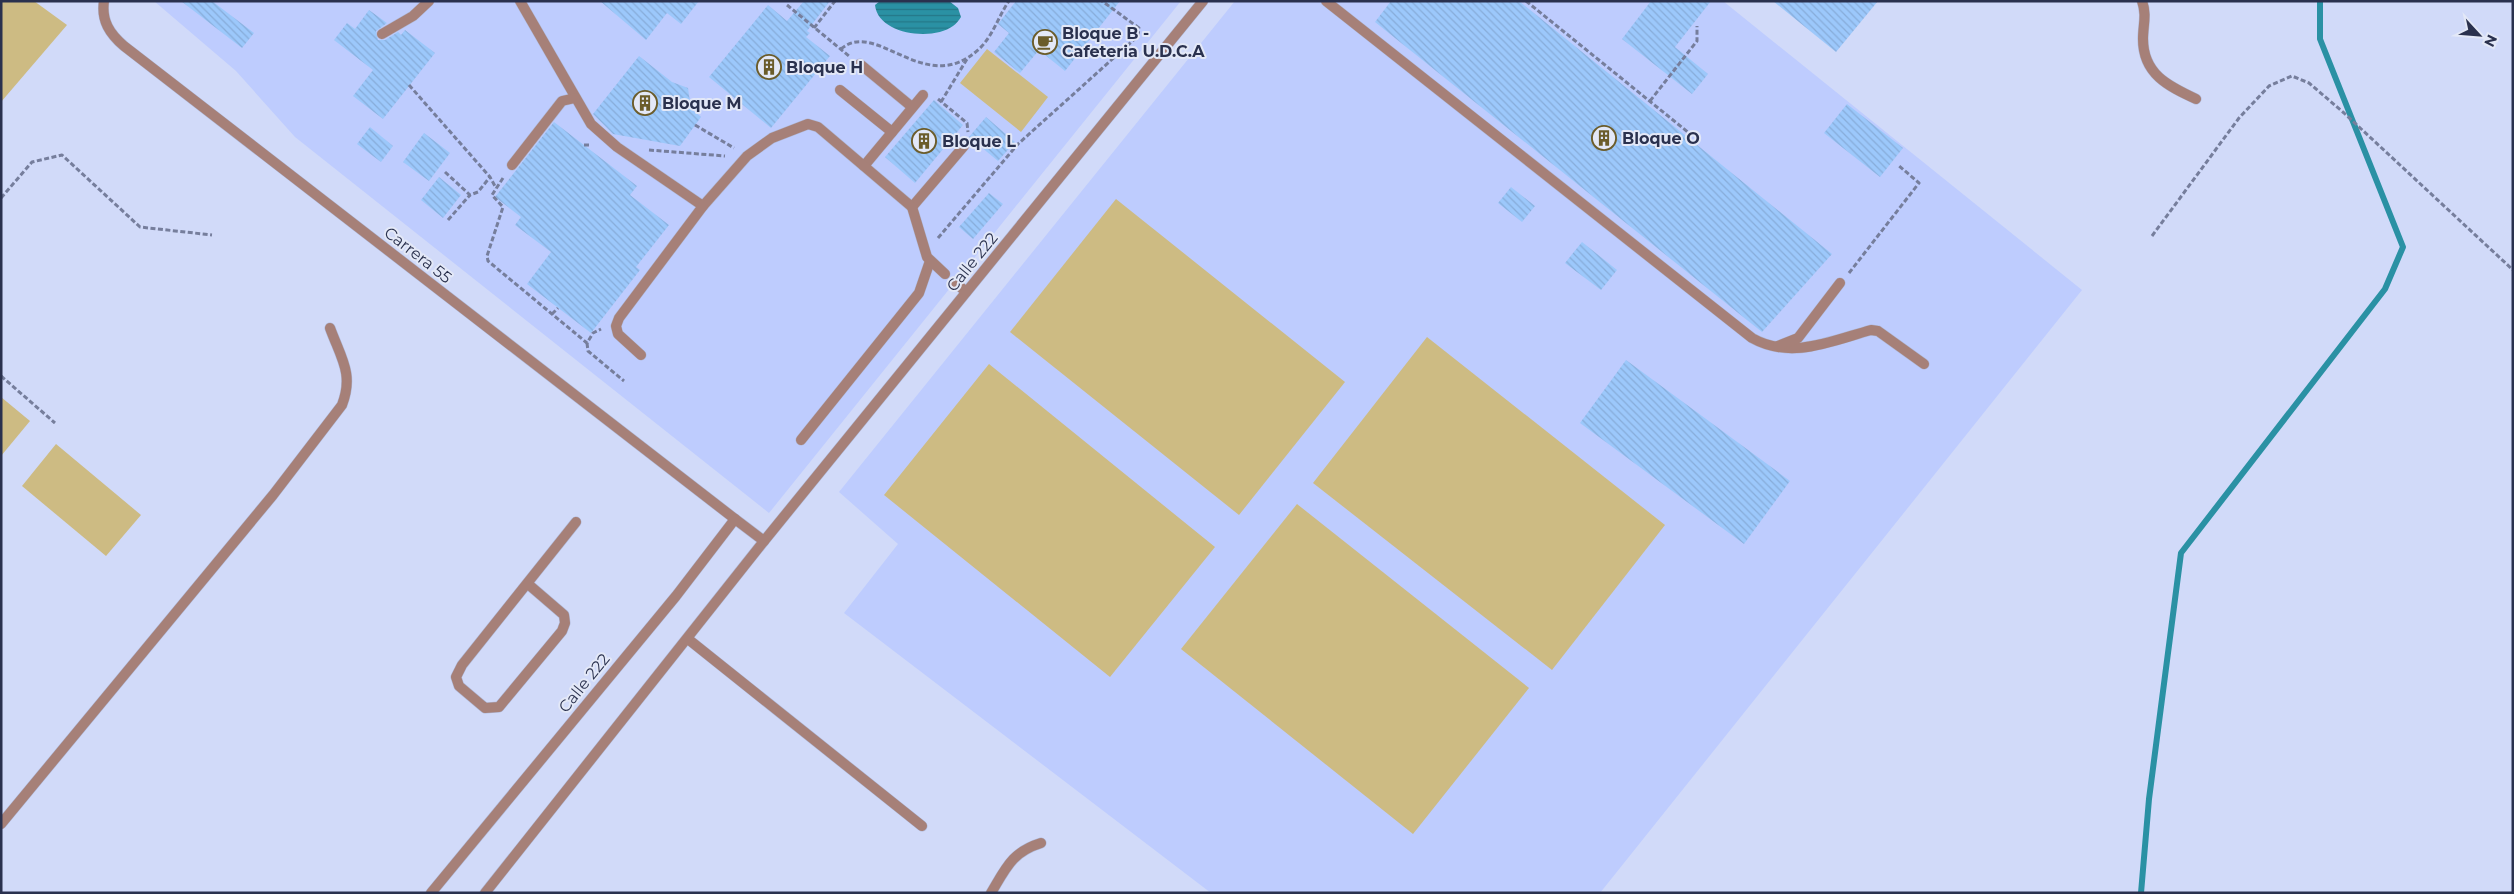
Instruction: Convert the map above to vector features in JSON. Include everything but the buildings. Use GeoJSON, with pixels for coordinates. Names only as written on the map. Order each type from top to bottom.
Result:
{"type":"FeatureCollection","features":[{"type":"Feature","properties":{"kind":"street","name":"Carrera 55"},"geometry":{"type":"LineString","coordinates":[[104,1],[104,19],[113,37],[736,519]]}},
{"type":"Feature","properties":{"kind":"street"},"geometry":{"type":"LineString","coordinates":[[382,34],[413,16],[428,1]]}},
{"type":"Feature","properties":{"kind":"street"},"geometry":{"type":"LineString","coordinates":[[520,1],[591,124],[617,147],[703,206]]}},
{"type":"Feature","properties":{"kind":"street","name":"Calle 222"},"geometry":{"type":"LineString","coordinates":[[485,893],[764,541],[1203,1]]}},
{"type":"Feature","properties":{"kind":"street"},"geometry":{"type":"LineString","coordinates":[[2142,1],[2146,11],[2143,39],[2145,59],[2154,72],[2172,88],[2196,99]]}},
{"type":"Feature","properties":{"kind":"street"},"geometry":{"type":"LineString","coordinates":[[1332,3],[1752,338],[1772,348],[1798,350],[1871,330],[1883,334],[1924,364]]}},
{"type":"Feature","properties":{"kind":"street"},"geometry":{"type":"LineString","coordinates":[[860,64],[912,107]]}},
{"type":"Feature","properties":{"kind":"street"},"geometry":{"type":"LineString","coordinates":[[840,90],[892,132]]}},
{"type":"Feature","properties":{"kind":"street"},"geometry":{"type":"LineString","coordinates":[[864,166],[922,95]]}},
{"type":"Feature","properties":{"kind":"street"},"geometry":{"type":"LineString","coordinates":[[512,165],[562,102],[575,98]]}},
{"type":"Feature","properties":{"kind":"street"},"geometry":{"type":"LineString","coordinates":[[641,355],[622,341],[616,326],[619,318],[703,206],[755,149],[772,138],[808,124],[818,127],[912,207],[927,257],[919,294],[801,440]]}},
{"type":"Feature","properties":{"kind":"street"},"geometry":{"type":"LineString","coordinates":[[912,207],[964,146]]}},
{"type":"Feature","properties":{"kind":"street"},"geometry":{"type":"LineString","coordinates":[[927,257],[945,274]]}},
{"type":"Feature","properties":{"kind":"street"},"geometry":{"type":"LineString","coordinates":[[955,282],[966,292]]}},
{"type":"Feature","properties":{"kind":"street"},"geometry":{"type":"LineString","coordinates":[[1772,348],[1788,344],[1798,338],[1840,283]]}},
{"type":"Feature","properties":{"kind":"street"},"geometry":{"type":"LineString","coordinates":[[1,824],[273,495],[342,405],[348,389],[348,377],[330,328]]}},
{"type":"Feature","properties":{"kind":"street"},"geometry":{"type":"LineString","coordinates":[[736,519],[764,541]]}},
{"type":"Feature","properties":{"kind":"street","name":"Calle 222"},"geometry":{"type":"LineString","coordinates":[[432,893],[676,596],[736,519]]}},
{"type":"Feature","properties":{"kind":"street"},"geometry":{"type":"LineString","coordinates":[[528,584],[564,615],[565,623],[562,631],[499,707],[485,708],[458,686],[456,677],[462,665],[576,522]]}},
{"type":"Feature","properties":{"kind":"street"},"geometry":{"type":"LineString","coordinates":[[688,639],[922,826]]}},
{"type":"Feature","properties":{"kind":"street"},"geometry":{"type":"LineString","coordinates":[[991,893],[1008,863],[1024,848],[1041,843]]}},
{"type":"Feature","properties":{"kind":"path"},"geometry":{"type":"LineString","coordinates":[[814,28],[835,1]]}},
{"type":"Feature","properties":{"kind":"path"},"geometry":{"type":"LineString","coordinates":[[941,102],[967,58],[990,36],[1010,1]]}},
{"type":"Feature","properties":{"kind":"path"},"geometry":{"type":"LineString","coordinates":[[927,257],[1018,144],[1138,36],[1138,28],[1102,1]]}},
{"type":"Feature","properties":{"kind":"path"},"geometry":{"type":"LineString","coordinates":[[1526,1],[1689,133]]}},
{"type":"Feature","properties":{"kind":"path"},"geometry":{"type":"LineString","coordinates":[[787,5],[860,64]]}},
{"type":"Feature","properties":{"kind":"path"},"geometry":{"type":"LineString","coordinates":[[1650,101],[1697,42],[1697,26]]}},
{"type":"Feature","properties":{"kind":"path"},"geometry":{"type":"LineString","coordinates":[[841,49],[852,42],[869,42],[929,66],[951,65],[967,58]]}},
{"type":"Feature","properties":{"kind":"path"},"geometry":{"type":"LineString","coordinates":[[2152,236],[2239,118],[2269,86],[2292,76],[2309,83],[2344,112],[2513,270]]}},
{"type":"Feature","properties":{"kind":"path"},"geometry":{"type":"LineString","coordinates":[[409,86],[490,177],[496,188]]}},
{"type":"Feature","properties":{"kind":"path"},"geometry":{"type":"LineString","coordinates":[[922,95],[930,93],[968,125],[969,130],[964,146]]}},
{"type":"Feature","properties":{"kind":"path"},"geometry":{"type":"LineString","coordinates":[[696,125],[739,151]]}},
{"type":"Feature","properties":{"kind":"path"},"geometry":{"type":"LineString","coordinates":[[584,145],[617,147]]}},
{"type":"Feature","properties":{"kind":"path"},"geometry":{"type":"LineString","coordinates":[[646,150],[734,157]]}},
{"type":"Feature","properties":{"kind":"path"},"geometry":{"type":"LineString","coordinates":[[1,198],[32,162],[62,155],[140,227],[212,236]]}},
{"type":"Feature","properties":{"kind":"path"},"geometry":{"type":"LineString","coordinates":[[512,165],[492,197],[503,207],[487,259],[587,343],[588,351],[624,381]]}},
{"type":"Feature","properties":{"kind":"path"},"geometry":{"type":"LineString","coordinates":[[1840,283],[1919,183],[1898,165]]}},
{"type":"Feature","properties":{"kind":"path"},"geometry":{"type":"LineString","coordinates":[[445,172],[470,195]]}},
{"type":"Feature","properties":{"kind":"path"},"geometry":{"type":"LineString","coordinates":[[448,220],[470,195],[478,192],[490,177]]}},
{"type":"Feature","properties":{"kind":"path"},"geometry":{"type":"LineString","coordinates":[[552,314],[558,308]]}},
{"type":"Feature","properties":{"kind":"path"},"geometry":{"type":"LineString","coordinates":[[587,343],[598,329],[616,326]]}},
{"type":"Feature","properties":{"kind":"path"},"geometry":{"type":"LineString","coordinates":[[1,376],[55,424]]}},
{"type":"Feature","properties":{"kind":"shaded area"},"geometry":{"type":"Polygon","coordinates":[[[1,1],[34,1],[67,25],[1,102],[1,1]]]}},
{"type":"Feature","properties":{"kind":"shaded area"},"geometry":{"type":"Polygon","coordinates":[[[154,1],[1181,1],[769,513],[295,137],[236,71],[154,1]]]}},
{"type":"Feature","properties":{"kind":"shaded area"},"geometry":{"type":"Polygon","coordinates":[[[880,1],[949,1],[958,8],[961,17],[954,25],[944,31],[920,34],[908,32],[896,29],[878,15],[875,5],[880,1]]]}},
{"type":"Feature","properties":{"kind":"shaded area"},"geometry":{"type":"Polygon","coordinates":[[[1235,1],[1723,1],[2082,290],[1600,893],[1211,893],[844,613],[898,544],[839,492],[1235,1]]]}},
{"type":"Feature","properties":{"kind":"shaded area"},"geometry":{"type":"Polygon","coordinates":[[[987,49],[1048,97],[1021,132],[960,83],[987,49]]]}},
{"type":"Feature","properties":{"kind":"shaded area"},"geometry":{"type":"Polygon","coordinates":[[[1116,199],[1345,382],[1239,515],[1010,332],[1116,199]]]}},
{"type":"Feature","properties":{"kind":"shaded area"},"geometry":{"type":"Polygon","coordinates":[[[1427,337],[1665,525],[1552,670],[1313,483],[1427,337]]]}},
{"type":"Feature","properties":{"kind":"shaded area"},"geometry":{"type":"Polygon","coordinates":[[[989,364],[1215,547],[1110,677],[884,495],[989,364]]]}},
{"type":"Feature","properties":{"kind":"shaded area"},"geometry":{"type":"Polygon","coordinates":[[[1,397],[30,421],[1,456],[1,397]]]}},
{"type":"Feature","properties":{"kind":"shaded area"},"geometry":{"type":"Polygon","coordinates":[[[56,444],[141,515],[106,556],[22,486],[56,444]]]}},
{"type":"Feature","properties":{"kind":"shaded area"},"geometry":{"type":"Polygon","coordinates":[[[1297,504],[1529,688],[1413,834],[1181,649],[1297,504]]]}},
{"type":"Feature","properties":{"kind":"waterway"},"geometry":{"type":"LineString","coordinates":[[2141,893],[2149,799],[2181,553],[2385,289],[2403,247],[2320,39],[2320,1]]}},
{"type":"Feature","properties":{"kind":"place","name":"Bloque B - Cafeteria U.D.C.A"},"geometry":{"type":"Point","coordinates":[1045,42]}},
{"type":"Feature","properties":{"kind":"place","name":"Bloque H"},"geometry":{"type":"Point","coordinates":[769,67]}},
{"type":"Feature","properties":{"kind":"place","name":"Bloque M"},"geometry":{"type":"Point","coordinates":[645,103]}},
{"type":"Feature","properties":{"kind":"place","name":"Bloque O"},"geometry":{"type":"Point","coordinates":[1604,138]}},
{"type":"Feature","properties":{"kind":"place","name":"Bloque L"},"geometry":{"type":"Point","coordinates":[924,141]}}]}
